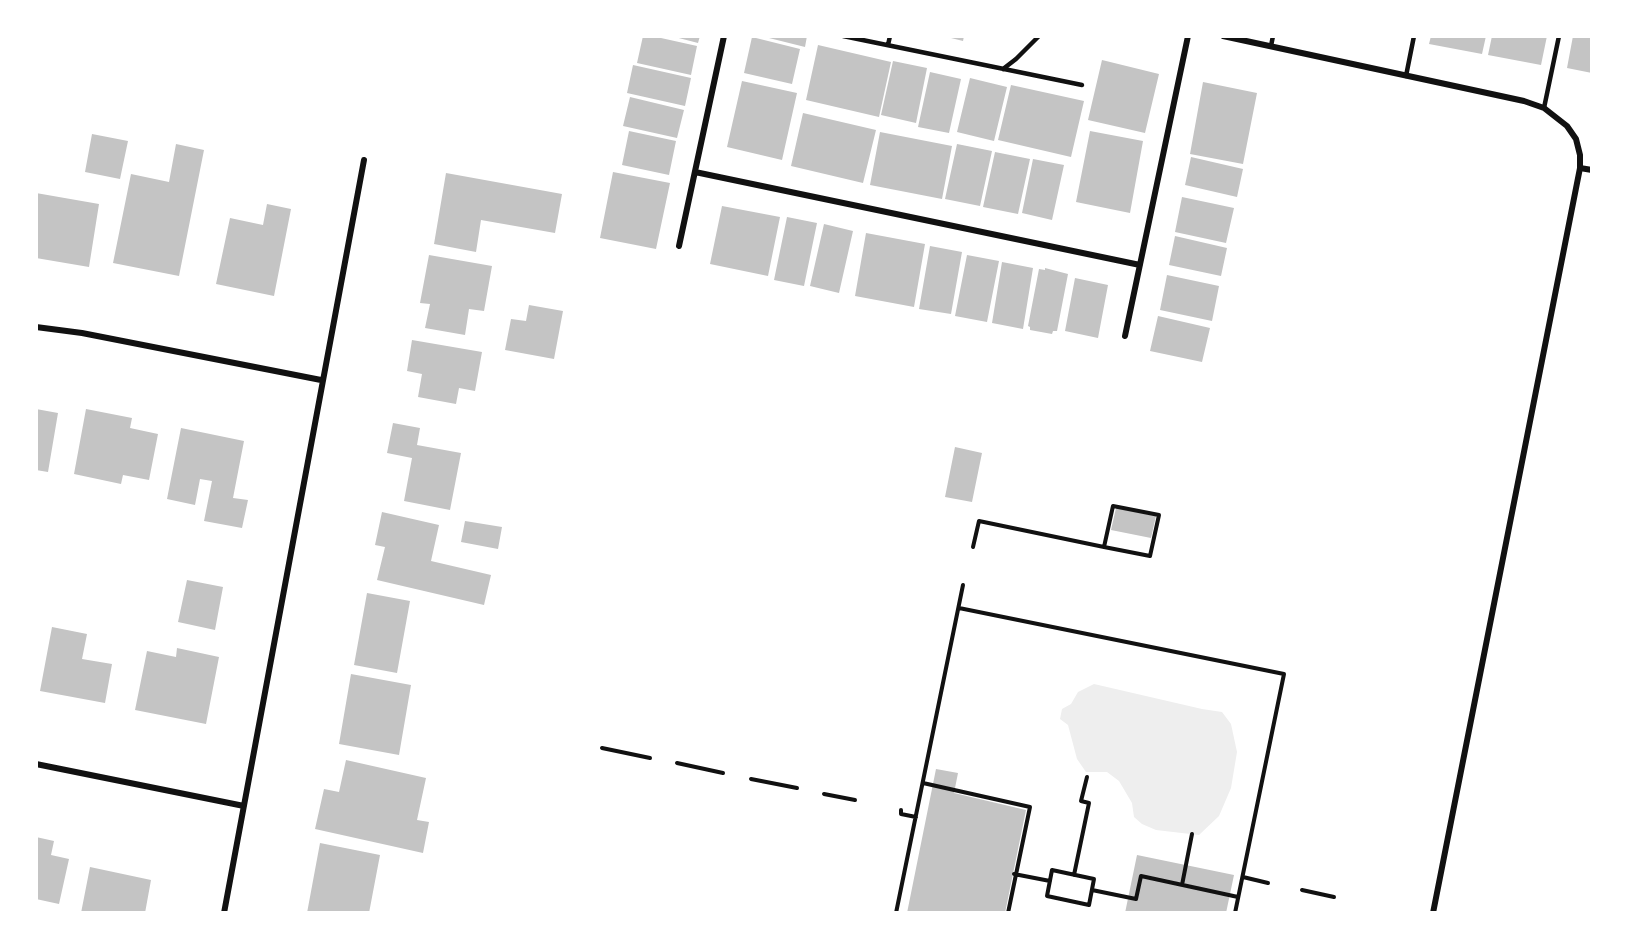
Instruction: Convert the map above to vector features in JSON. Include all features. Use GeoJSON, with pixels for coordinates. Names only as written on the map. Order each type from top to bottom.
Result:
{"type":"FeatureCollection","features":[{"type":"Feature","properties":{"kind":"street"},"geometry":{"type":"LineString","coordinates":[[679,246],[724,36]]}},
{"type":"Feature","properties":{"kind":"street"},"geometry":{"type":"LineString","coordinates":[[1125,336],[1188,36]]}},
{"type":"Feature","properties":{"kind":"street"},"geometry":{"type":"LineString","coordinates":[[1223,36],[1524,101],[1544,108],[1568,126],[1576,139],[1580,155],[1580,168],[1433,913]]}},
{"type":"Feature","properties":{"kind":"street"},"geometry":{"type":"LineString","coordinates":[[224,913],[321,380],[364,160]]}},
{"type":"Feature","properties":{"kind":"street"},"geometry":{"type":"LineString","coordinates":[[1580,168],[1592,170]]}},
{"type":"Feature","properties":{"kind":"street"},"geometry":{"type":"LineString","coordinates":[[695,172],[1140,265]]}},
{"type":"Feature","properties":{"kind":"street"},"geometry":{"type":"LineString","coordinates":[[36,327],[82,333],[321,380]]}},
{"type":"Feature","properties":{"kind":"street"},"geometry":{"type":"LineString","coordinates":[[36,764],[244,806]]}},
{"type":"Feature","properties":{"kind":"lane"},"geometry":{"type":"LineString","coordinates":[[843,36],[1082,85]]}},
{"type":"Feature","properties":{"kind":"lane"},"geometry":{"type":"LineString","coordinates":[[888,45],[890,36]]}},
{"type":"Feature","properties":{"kind":"lane"},"geometry":{"type":"LineString","coordinates":[[1002,69],[1016,59],[1039,36]]}},
{"type":"Feature","properties":{"kind":"lane"},"geometry":{"type":"LineString","coordinates":[[1271,46],[1273,36]]}},
{"type":"Feature","properties":{"kind":"lane"},"geometry":{"type":"LineString","coordinates":[[1407,76],[1414,36]]}},
{"type":"Feature","properties":{"kind":"lane"},"geometry":{"type":"LineString","coordinates":[[1544,108],[1559,36]]}},
{"type":"Feature","properties":{"kind":"path"},"geometry":{"type":"LineString","coordinates":[[974,547],[979,521],[1104,547],[1150,556],[1159,515],[1113,506],[1104,547]]}},
{"type":"Feature","properties":{"kind":"path"},"geometry":{"type":"LineString","coordinates":[[896,913],[963,585]]}},
{"type":"Feature","properties":{"kind":"path"},"geometry":{"type":"LineString","coordinates":[[959,608],[1284,674],[1235,913]]}},
{"type":"Feature","properties":{"kind":"path"},"geometry":{"type":"LineString","coordinates":[[602,748],[650,758]]}},
{"type":"Feature","properties":{"kind":"path"},"geometry":{"type":"LineString","coordinates":[[677,763],[723,773]]}},
{"type":"Feature","properties":{"kind":"path"},"geometry":{"type":"LineString","coordinates":[[1074,875],[1089,803],[1082,801],[1087,777]]}},
{"type":"Feature","properties":{"kind":"path"},"geometry":{"type":"LineString","coordinates":[[751,779],[797,788]]}},
{"type":"Feature","properties":{"kind":"path"},"geometry":{"type":"LineString","coordinates":[[922,783],[1030,807],[1008,913]]}},
{"type":"Feature","properties":{"kind":"path"},"geometry":{"type":"LineString","coordinates":[[824,794],[855,800]]}},
{"type":"Feature","properties":{"kind":"path"},"geometry":{"type":"LineString","coordinates":[[901,810],[901,814],[916,817]]}},
{"type":"Feature","properties":{"kind":"path"},"geometry":{"type":"LineString","coordinates":[[1182,885],[1192,834]]}},
{"type":"Feature","properties":{"kind":"path"},"geometry":{"type":"LineString","coordinates":[[1052,870],[1095,879],[1089,905],[1047,896],[1050,881],[1052,870]]}},
{"type":"Feature","properties":{"kind":"path"},"geometry":{"type":"LineString","coordinates":[[1015,874],[1050,881]]}},
{"type":"Feature","properties":{"kind":"path"},"geometry":{"type":"LineString","coordinates":[[1092,890],[1136,899],[1141,876],[1238,897]]}},
{"type":"Feature","properties":{"kind":"path"},"geometry":{"type":"LineString","coordinates":[[1243,878],[1268,883]]}},
{"type":"Feature","properties":{"kind":"path"},"geometry":{"type":"LineString","coordinates":[[1302,890],[1334,897]]}},
{"type":"Feature","properties":{"kind":"shaded area"},"geometry":{"type":"Polygon","coordinates":[[[1094,684],[1222,712],[1231,724],[1237,752],[1231,788],[1219,816],[1199,835],[1156,830],[1142,824],[1134,817],[1132,803],[1119,781],[1107,772],[1086,772],[1077,759],[1068,725],[1060,719],[1062,709],[1071,704],[1078,692],[1094,684]]]}},
{"type":"Feature","properties":{"kind":"building"},"geometry":{"type":"Polygon","coordinates":[[[643,36],[697,46],[691,75],[637,63],[643,36]]]}},
{"type":"Feature","properties":{"kind":"building"},"geometry":{"type":"Polygon","coordinates":[[[671,36],[700,36],[698,43],[671,36]]]}},
{"type":"Feature","properties":{"kind":"building"},"geometry":{"type":"Polygon","coordinates":[[[761,36],[807,36],[805,47],[761,36]]]}},
{"type":"Feature","properties":{"kind":"building"},"geometry":{"type":"Polygon","coordinates":[[[943,36],[964,36],[963,41],[943,36]]]}},
{"type":"Feature","properties":{"kind":"building"},"geometry":{"type":"Polygon","coordinates":[[[1431,36],[1486,36],[1482,54],[1429,44],[1431,36]]]}},
{"type":"Feature","properties":{"kind":"building"},"geometry":{"type":"Polygon","coordinates":[[[1492,36],[1547,36],[1541,65],[1488,55],[1492,36]]]}},
{"type":"Feature","properties":{"kind":"building"},"geometry":{"type":"Polygon","coordinates":[[[1573,36],[1592,36],[1592,73],[1567,68],[1573,36]]]}},
{"type":"Feature","properties":{"kind":"building"},"geometry":{"type":"Polygon","coordinates":[[[752,37],[800,49],[792,84],[744,73],[752,37]]]}},
{"type":"Feature","properties":{"kind":"building"},"geometry":{"type":"Polygon","coordinates":[[[818,45],[891,62],[879,117],[806,100],[818,45]]]}},
{"type":"Feature","properties":{"kind":"building"},"geometry":{"type":"Polygon","coordinates":[[[1102,60],[1159,74],[1145,133],[1088,120],[1102,60]]]}},
{"type":"Feature","properties":{"kind":"building"},"geometry":{"type":"Polygon","coordinates":[[[893,61],[927,68],[916,123],[881,115],[893,61]]]}},
{"type":"Feature","properties":{"kind":"building"},"geometry":{"type":"Polygon","coordinates":[[[633,65],[691,78],[685,106],[627,93],[633,65]]]}},
{"type":"Feature","properties":{"kind":"building"},"geometry":{"type":"Polygon","coordinates":[[[930,72],[961,79],[949,133],[918,127],[930,72]]]}},
{"type":"Feature","properties":{"kind":"building"},"geometry":{"type":"Polygon","coordinates":[[[970,78],[1007,87],[994,141],[957,132],[970,78]]]}},
{"type":"Feature","properties":{"kind":"building"},"geometry":{"type":"Polygon","coordinates":[[[742,81],[797,93],[782,160],[727,147],[742,81]]]}},
{"type":"Feature","properties":{"kind":"building"},"geometry":{"type":"Polygon","coordinates":[[[1203,82],[1257,93],[1243,164],[1190,154],[1203,82]]]}},
{"type":"Feature","properties":{"kind":"building"},"geometry":{"type":"Polygon","coordinates":[[[1011,85],[1084,101],[1071,157],[998,140],[1011,85]]]}},
{"type":"Feature","properties":{"kind":"building"},"geometry":{"type":"Polygon","coordinates":[[[630,97],[684,110],[677,138],[623,126],[630,97]]]}},
{"type":"Feature","properties":{"kind":"building"},"geometry":{"type":"Polygon","coordinates":[[[803,113],[876,130],[863,183],[791,166],[803,113]]]}},
{"type":"Feature","properties":{"kind":"building"},"geometry":{"type":"Polygon","coordinates":[[[629,131],[676,141],[669,175],[622,165],[629,131]]]}},
{"type":"Feature","properties":{"kind":"building"},"geometry":{"type":"Polygon","coordinates":[[[1090,131],[1143,141],[1130,213],[1076,202],[1090,131]]]}},
{"type":"Feature","properties":{"kind":"building"},"geometry":{"type":"Polygon","coordinates":[[[880,132],[952,146],[942,199],[870,185],[880,132]]]}},
{"type":"Feature","properties":{"kind":"building"},"geometry":{"type":"Polygon","coordinates":[[[92,134],[128,141],[120,179],[85,172],[92,134]]]}},
{"type":"Feature","properties":{"kind":"building"},"geometry":{"type":"Polygon","coordinates":[[[176,144],[204,150],[179,276],[113,263],[131,174],[169,182],[176,144]]]}},
{"type":"Feature","properties":{"kind":"building"},"geometry":{"type":"Polygon","coordinates":[[[957,144],[992,151],[980,206],[945,199],[957,144]]]}},
{"type":"Feature","properties":{"kind":"building"},"geometry":{"type":"Polygon","coordinates":[[[995,152],[1030,159],[1018,214],[983,207],[995,152]]]}},
{"type":"Feature","properties":{"kind":"building"},"geometry":{"type":"Polygon","coordinates":[[[1191,157],[1243,169],[1237,197],[1185,185],[1191,157]]]}},
{"type":"Feature","properties":{"kind":"building"},"geometry":{"type":"Polygon","coordinates":[[[1033,159],[1064,165],[1052,220],[1022,213],[1033,159]]]}},
{"type":"Feature","properties":{"kind":"building"},"geometry":{"type":"Polygon","coordinates":[[[613,172],[670,183],[656,249],[600,238],[613,172]]]}},
{"type":"Feature","properties":{"kind":"building"},"geometry":{"type":"Polygon","coordinates":[[[446,173],[562,194],[555,233],[481,220],[476,252],[434,244],[446,173]]]}},
{"type":"Feature","properties":{"kind":"building"},"geometry":{"type":"Polygon","coordinates":[[[36,193],[99,204],[89,267],[36,258],[36,193]]]}},
{"type":"Feature","properties":{"kind":"building"},"geometry":{"type":"Polygon","coordinates":[[[1182,197],[1234,208],[1226,243],[1175,232],[1182,197]]]}},
{"type":"Feature","properties":{"kind":"building"},"geometry":{"type":"Polygon","coordinates":[[[267,204],[291,209],[274,296],[216,284],[230,218],[263,225],[267,204]]]}},
{"type":"Feature","properties":{"kind":"building"},"geometry":{"type":"Polygon","coordinates":[[[722,206],[780,217],[768,276],[710,264],[722,206]]]}},
{"type":"Feature","properties":{"kind":"building"},"geometry":{"type":"Polygon","coordinates":[[[787,217],[817,223],[804,286],[774,280],[787,217]]]}},
{"type":"Feature","properties":{"kind":"building"},"geometry":{"type":"Polygon","coordinates":[[[824,224],[853,231],[839,293],[810,286],[824,224]]]}},
{"type":"Feature","properties":{"kind":"building"},"geometry":{"type":"Polygon","coordinates":[[[866,233],[925,244],[914,307],[855,296],[866,233]]]}},
{"type":"Feature","properties":{"kind":"building"},"geometry":{"type":"Polygon","coordinates":[[[1175,236],[1227,248],[1221,276],[1169,265],[1175,236]]]}},
{"type":"Feature","properties":{"kind":"building"},"geometry":{"type":"Polygon","coordinates":[[[930,246],[962,252],[951,314],[919,309],[930,246]]]}},
{"type":"Feature","properties":{"kind":"building"},"geometry":{"type":"Polygon","coordinates":[[[429,255],[492,266],[484,311],[469,309],[465,335],[425,328],[430,304],[420,303],[429,255]]]}},
{"type":"Feature","properties":{"kind":"building"},"geometry":{"type":"Polygon","coordinates":[[[967,255],[999,261],[987,322],[955,316],[967,255]]]}},
{"type":"Feature","properties":{"kind":"building"},"geometry":{"type":"Polygon","coordinates":[[[1002,262],[1033,268],[1023,329],[992,323],[1002,262]]]}},
{"type":"Feature","properties":{"kind":"building"},"geometry":{"type":"Polygon","coordinates":[[[1045,268],[1068,274],[1057,331],[1053,331],[1052,334],[1030,330],[1028,326],[1039,269],[1045,270],[1045,268]]]}},
{"type":"Feature","properties":{"kind":"building"},"geometry":{"type":"Polygon","coordinates":[[[1167,275],[1219,286],[1212,321],[1160,310],[1167,275]]]}},
{"type":"Feature","properties":{"kind":"building"},"geometry":{"type":"Polygon","coordinates":[[[1075,278],[1108,285],[1098,338],[1065,331],[1075,278]]]}},
{"type":"Feature","properties":{"kind":"building"},"geometry":{"type":"Polygon","coordinates":[[[529,305],[563,311],[554,359],[505,350],[511,319],[526,321],[529,305]]]}},
{"type":"Feature","properties":{"kind":"building"},"geometry":{"type":"Polygon","coordinates":[[[1158,316],[1210,328],[1202,362],[1150,351],[1158,316]]]}},
{"type":"Feature","properties":{"kind":"building"},"geometry":{"type":"Polygon","coordinates":[[[412,340],[482,352],[475,391],[459,388],[456,404],[418,397],[422,374],[407,371],[412,340]]]}},
{"type":"Feature","properties":{"kind":"building"},"geometry":{"type":"Polygon","coordinates":[[[36,409],[58,413],[48,472],[36,470],[36,409]]]}},
{"type":"Feature","properties":{"kind":"building"},"geometry":{"type":"Polygon","coordinates":[[[86,409],[132,418],[130,428],[158,434],[149,480],[123,475],[121,484],[74,474],[86,409]]]}},
{"type":"Feature","properties":{"kind":"building"},"geometry":{"type":"Polygon","coordinates":[[[393,423],[420,428],[417,445],[461,453],[450,510],[404,501],[412,458],[387,453],[393,423]]]}},
{"type":"Feature","properties":{"kind":"building"},"geometry":{"type":"Polygon","coordinates":[[[181,428],[244,441],[233,498],[248,500],[242,528],[204,521],[212,481],[200,479],[195,505],[167,499],[181,428]]]}},
{"type":"Feature","properties":{"kind":"building"},"geometry":{"type":"Polygon","coordinates":[[[955,447],[982,453],[972,502],[945,497],[955,447]]]}},
{"type":"Feature","properties":{"kind":"building"},"geometry":{"type":"Polygon","coordinates":[[[1116,508],[1156,516],[1151,538],[1111,530],[1116,508]]]}},
{"type":"Feature","properties":{"kind":"building"},"geometry":{"type":"Polygon","coordinates":[[[382,512],[439,525],[431,561],[491,575],[484,605],[377,580],[385,547],[375,545],[382,512]]]}},
{"type":"Feature","properties":{"kind":"building"},"geometry":{"type":"Polygon","coordinates":[[[465,521],[502,527],[498,549],[461,542],[465,521]]]}},
{"type":"Feature","properties":{"kind":"building"},"geometry":{"type":"Polygon","coordinates":[[[187,580],[223,587],[215,630],[178,622],[187,580]]]}},
{"type":"Feature","properties":{"kind":"building"},"geometry":{"type":"Polygon","coordinates":[[[367,593],[410,601],[397,673],[354,665],[367,593]]]}},
{"type":"Feature","properties":{"kind":"building"},"geometry":{"type":"Polygon","coordinates":[[[52,627],[87,634],[82,659],[112,664],[105,703],[40,691],[52,627]]]}},
{"type":"Feature","properties":{"kind":"building"},"geometry":{"type":"Polygon","coordinates":[[[177,648],[219,657],[206,724],[135,710],[147,651],[176,657],[177,648]]]}},
{"type":"Feature","properties":{"kind":"building"},"geometry":{"type":"Polygon","coordinates":[[[351,674],[411,685],[399,755],[339,744],[351,674]]]}},
{"type":"Feature","properties":{"kind":"building"},"geometry":{"type":"Polygon","coordinates":[[[346,760],[426,778],[417,820],[429,822],[423,853],[315,829],[324,789],[339,792],[346,760]]]}},
{"type":"Feature","properties":{"kind":"building"},"geometry":{"type":"Polygon","coordinates":[[[936,769],[958,773],[954,793],[1026,810],[1005,913],[907,913],[936,769]]]}},
{"type":"Feature","properties":{"kind":"building"},"geometry":{"type":"Polygon","coordinates":[[[36,837],[54,841],[51,855],[69,859],[59,904],[36,899],[36,837]]]}},
{"type":"Feature","properties":{"kind":"building"},"geometry":{"type":"Polygon","coordinates":[[[320,843],[380,855],[369,913],[307,913],[320,843]]]}},
{"type":"Feature","properties":{"kind":"building"},"geometry":{"type":"Polygon","coordinates":[[[1137,855],[1234,875],[1226,913],[1125,913],[1137,855]]]}},
{"type":"Feature","properties":{"kind":"building"},"geometry":{"type":"Polygon","coordinates":[[[90,867],[151,880],[145,913],[81,913],[90,867]]]}}]}
